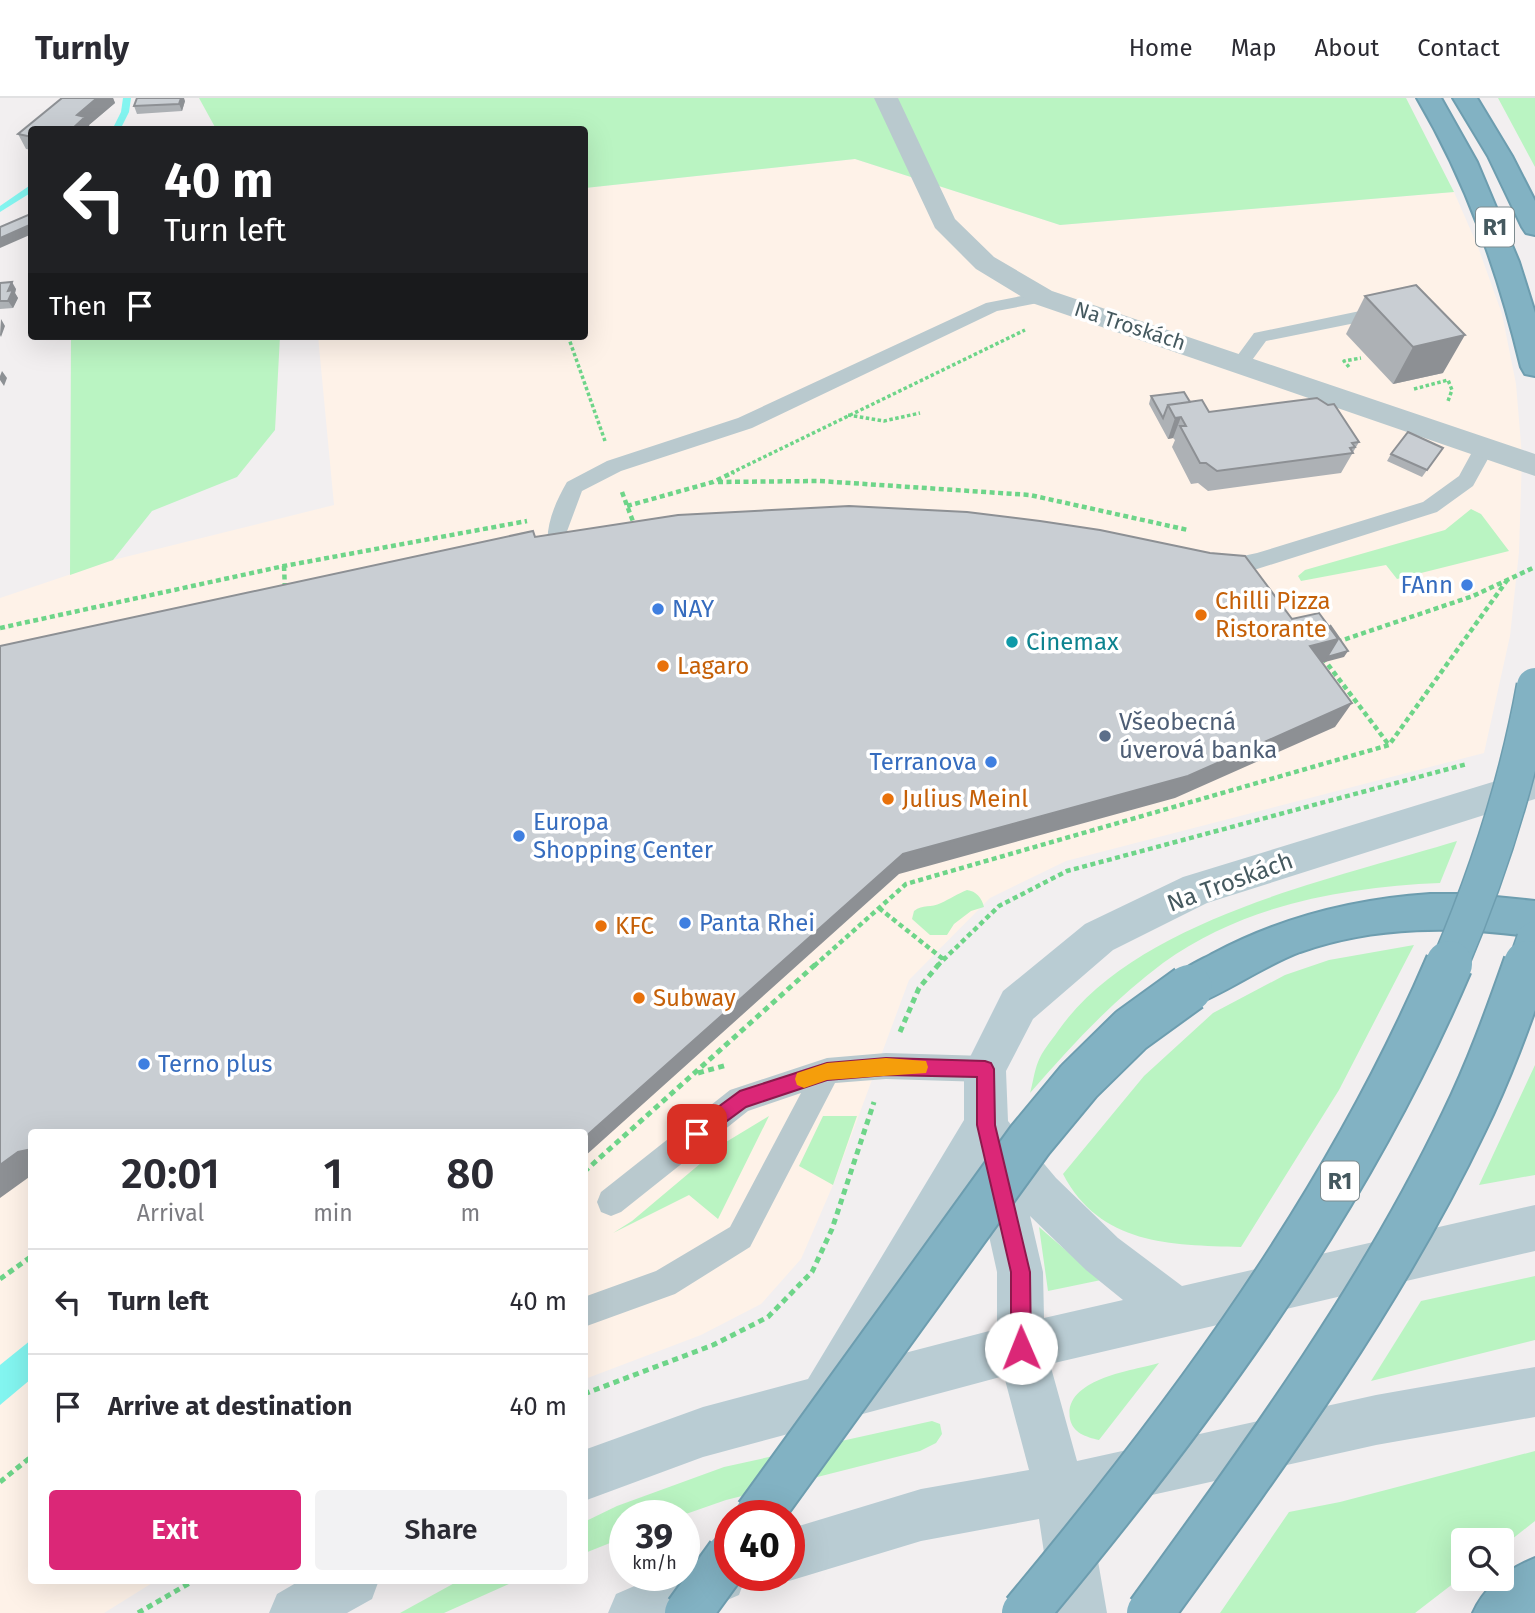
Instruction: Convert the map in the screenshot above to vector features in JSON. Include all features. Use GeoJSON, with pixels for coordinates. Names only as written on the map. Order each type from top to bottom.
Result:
{"type":"FeatureCollection","features":[{"type":"Feature","properties":{"kind":"highway","name":"R1"},"geometry":{"type":"LineString","coordinates":[[1429,98],[1461,153],[1493,222],[1514,280],[1535,367]]}},
{"type":"Feature","properties":{"kind":"highway","name":"R1"},"geometry":{"type":"LineString","coordinates":[[1465,98],[1500,156],[1535,227]]}},
{"type":"Feature","properties":{"kind":"highway","name":"R1"},"geometry":{"type":"LineString","coordinates":[[1026,1613],[1080,1550],[1244,1334],[1367,1135],[1418,1041],[1457,951],[1490,862],[1513,782],[1535,686]]}},
{"type":"Feature","properties":{"kind":"highway"},"geometry":{"type":"LineString","coordinates":[[770,1500],[1030,1140],[1079,1081],[1132,1030],[1189,988],[1263,949],[1340,922],[1426,911],[1502,914],[1535,919]]}},
{"type":"Feature","properties":{"kind":"highway"},"geometry":{"type":"LineString","coordinates":[[1150,1613],[1309,1391],[1380,1280],[1436,1177],[1485,1073],[1524,977],[1535,940]]}},
{"type":"Feature","properties":{"kind":"highway"},"geometry":{"type":"LineString","coordinates":[[688,1613],[714,1577]]}},
{"type":"Feature","properties":{"kind":"highway"},"geometry":{"type":"LineString","coordinates":[[1500,1613],[1535,1584]]}},
{"type":"Feature","properties":{"kind":"main road","name":"Na Troskách"},"geometry":{"type":"LineString","coordinates":[[985,1069],[1018,1004],[1099,937],[1197,889],[1535,783]]}},
{"type":"Feature","properties":{"kind":"main road"},"geometry":{"type":"LineString","coordinates":[[985,1069],[986,1125],[1020,1272],[1021,1348],[1060,1490],[1080,1613]]}},
{"type":"Feature","properties":{"kind":"main road"},"geometry":{"type":"LineString","coordinates":[[986,1125],[1040,1194],[1102,1254],[1176,1311]]}},
{"type":"Feature","properties":{"kind":"main road"},"geometry":{"type":"LineString","coordinates":[[821,1400],[986,1125]]}},
{"type":"Feature","properties":{"kind":"main road"},"geometry":{"type":"LineString","coordinates":[[588,1475],[703,1432],[821,1400],[1021,1348],[1535,1228]]}},
{"type":"Feature","properties":{"kind":"main road"},"geometry":{"type":"LineString","coordinates":[[805,1550],[921,1516],[1060,1490],[1376,1420],[1535,1392]]}},
{"type":"Feature","properties":{"kind":"main road"},"geometry":{"type":"LineString","coordinates":[[635,1613],[714,1580]]}},
{"type":"Feature","properties":{"kind":"main road"},"geometry":{"type":"LineString","coordinates":[[296,1613],[347,1584]]}},
{"type":"Feature","properties":{"kind":"street","name":"Na Troskách"},"geometry":{"type":"LineString","coordinates":[[886,98],[944,222],[985,263],[1042,297],[1535,465]]}},
{"type":"Feature","properties":{"kind":"lane"},"geometry":{"type":"LineString","coordinates":[[561,559],[556,534],[573,487],[614,466],[745,422],[992,307],[1042,297]]}},
{"type":"Feature","properties":{"kind":"lane"},"geometry":{"type":"LineString","coordinates":[[1241,363],[1260,337],[1406,308]]}},
{"type":"Feature","properties":{"kind":"lane"},"geometry":{"type":"LineString","coordinates":[[1324,411],[1374,409]]}},
{"type":"Feature","properties":{"kind":"lane"},"geometry":{"type":"LineString","coordinates":[[1194,572],[1257,561],[1430,507],[1466,481],[1484,448]]}},
{"type":"Feature","properties":{"kind":"lane"},"geometry":{"type":"LineString","coordinates":[[611,1202],[740,1100],[827,1072],[886,1066],[985,1069]]}},
{"type":"Feature","properties":{"kind":"lane"},"geometry":{"type":"LineString","coordinates":[[588,1311],[664,1283],[740,1237],[827,1072]]}},
{"type":"Feature","properties":{"kind":"path"},"geometry":{"type":"LineString","coordinates":[[627,506],[713,482],[1027,329]]}},
{"type":"Feature","properties":{"kind":"path"},"geometry":{"type":"LineString","coordinates":[[569,340],[638,536]]}},
{"type":"Feature","properties":{"kind":"path"},"geometry":{"type":"LineString","coordinates":[[1356,375],[1343,361],[1361,358]]}},
{"type":"Feature","properties":{"kind":"path"},"geometry":{"type":"LineString","coordinates":[[1406,391],[1448,380],[1452,390],[1449,401]]}},
{"type":"Feature","properties":{"kind":"path"},"geometry":{"type":"LineString","coordinates":[[848,415],[874,422],[898,422],[920,413]]}},
{"type":"Feature","properties":{"kind":"path"},"geometry":{"type":"LineString","coordinates":[[713,482],[820,481],[1030,495],[1188,530]]}},
{"type":"Feature","properties":{"kind":"path"},"geometry":{"type":"LineString","coordinates":[[0,628],[284,566],[563,515]]}},
{"type":"Feature","properties":{"kind":"path"},"geometry":{"type":"LineString","coordinates":[[284,566],[286,600]]}},
{"type":"Feature","properties":{"kind":"path"},"geometry":{"type":"LineString","coordinates":[[1328,645],[1473,596],[1535,567]]}},
{"type":"Feature","properties":{"kind":"path"},"geometry":{"type":"LineString","coordinates":[[588,1168],[906,884],[1389,745],[1508,579]]}},
{"type":"Feature","properties":{"kind":"path"},"geometry":{"type":"LineString","coordinates":[[1316,649],[1389,745]]}},
{"type":"Feature","properties":{"kind":"path"},"geometry":{"type":"LineString","coordinates":[[879,908],[943,959]]}},
{"type":"Feature","properties":{"kind":"path"},"geometry":{"type":"LineString","coordinates":[[0,1279],[28,1259]]}},
{"type":"Feature","properties":{"kind":"path"},"geometry":{"type":"LineString","coordinates":[[0,1482],[28,1459]]}},
{"type":"Feature","properties":{"kind":"path"},"geometry":{"type":"LineString","coordinates":[[138,1613],[188,1584]]}},
{"type":"Feature","properties":{"kind":"shaded area"},"geometry":{"type":"Polygon","coordinates":[[[855,159],[1060,225],[1454,192],[1478,247],[1502,314],[1516,384],[1522,456],[1519,552],[1510,636],[1484,753],[1066,861],[990,898],[909,980],[833,1185],[801,1259],[761,1304],[701,1335],[588,1378],[588,1129],[28,1129],[28,1584],[151,1584],[104,1613],[0,1613],[0,598],[113,560],[334,505],[318,340],[588,340],[588,188],[855,159]]]}},
{"type":"Feature","properties":{"kind":"green space"},"geometry":{"type":"Polygon","coordinates":[[[199,98],[1406,98],[1454,192],[1060,225],[855,159],[588,188],[588,126],[214,126],[199,98]]]}},
{"type":"Feature","properties":{"kind":"green space"},"geometry":{"type":"Polygon","coordinates":[[[1498,98],[1535,98],[1535,167],[1498,98]]]}},
{"type":"Feature","properties":{"kind":"green space"},"geometry":{"type":"Polygon","coordinates":[[[71,340],[280,340],[275,430],[237,477],[152,511],[113,560],[70,575],[71,340]]]}},
{"type":"Feature","properties":{"kind":"green space"},"geometry":{"type":"Polygon","coordinates":[[[1471,509],[1481,514],[1509,551],[1397,579],[1386,565],[1301,581],[1298,576],[1305,570],[1445,530],[1471,509]]]}},
{"type":"Feature","properties":{"kind":"green space"},"geometry":{"type":"Polygon","coordinates":[[[1457,841],[1440,883],[1367,889],[1296,903],[1260,913],[1194,943],[1163,963],[1127,992],[1077,1041],[1030,1093],[1040,1058],[1058,1031],[1092,992],[1136,959],[1186,932],[1240,908],[1297,888],[1457,841]]]}},
{"type":"Feature","properties":{"kind":"green space"},"geometry":{"type":"Polygon","coordinates":[[[967,890],[978,896],[984,907],[971,911],[954,924],[947,935],[930,935],[912,919],[917,909],[937,904],[967,890]]]}},
{"type":"Feature","properties":{"kind":"green space"},"geometry":{"type":"Polygon","coordinates":[[[1414,945],[1339,1090],[1241,1247],[1188,1245],[1139,1236],[1117,1228],[1096,1215],[1078,1197],[1063,1174],[1144,1076],[1213,1013],[1285,975],[1329,960],[1414,945]]]}},
{"type":"Feature","properties":{"kind":"green space"},"geometry":{"type":"Polygon","coordinates":[[[1535,1065],[1535,1175],[1479,1185],[1535,1065]]]}},
{"type":"Feature","properties":{"kind":"green space"},"geometry":{"type":"Polygon","coordinates":[[[769,1116],[718,1219],[689,1195],[613,1233],[632,1221],[726,1142],[769,1116]]]}},
{"type":"Feature","properties":{"kind":"green space"},"geometry":{"type":"Polygon","coordinates":[[[823,1116],[857,1116],[833,1185],[799,1166],[823,1116]]]}},
{"type":"Feature","properties":{"kind":"green space"},"geometry":{"type":"Polygon","coordinates":[[[1039,1227],[1084,1266],[1106,1279],[1048,1291],[1039,1227]]]}},
{"type":"Feature","properties":{"kind":"green space"},"geometry":{"type":"Polygon","coordinates":[[[1535,1276],[1535,1340],[1371,1381],[1421,1301],[1535,1276]]]}},
{"type":"Feature","properties":{"kind":"green space"},"geometry":{"type":"Polygon","coordinates":[[[1159,1363],[1099,1440],[1085,1436],[1074,1428],[1070,1419],[1071,1405],[1077,1394],[1101,1379],[1159,1363]]]}},
{"type":"Feature","properties":{"kind":"green space"},"geometry":{"type":"Polygon","coordinates":[[[932,1421],[940,1424],[942,1434],[936,1443],[920,1451],[726,1500],[714,1500],[714,1504],[700,1509],[700,1500],[633,1500],[724,1467],[932,1421]]]}},
{"type":"Feature","properties":{"kind":"green space"},"geometry":{"type":"Polygon","coordinates":[[[1535,1451],[1535,1521],[1514,1538],[1514,1528],[1451,1528],[1451,1585],[1415,1613],[1220,1613],[1289,1512],[1340,1502],[1535,1451]]]}},
{"type":"Feature","properties":{"kind":"green space"},"geometry":{"type":"Polygon","coordinates":[[[609,1510],[609,1543],[588,1552],[588,1520],[609,1510]]]}},
{"type":"Feature","properties":{"kind":"green space"},"geometry":{"type":"Polygon","coordinates":[[[453,1584],[509,1584],[444,1613],[400,1613],[453,1584]]]}},
{"type":"Feature","properties":{"kind":"water"},"geometry":{"type":"Polygon","coordinates":[[[28,1342],[28,1382],[0,1405],[0,1365],[28,1342]]]}},
{"type":"Feature","properties":{"kind":"building"},"geometry":{"type":"Polygon","coordinates":[[[62,98],[97,98],[77,115],[85,117],[75,126],[28,126],[28,136],[18,134],[62,98]]]}},
{"type":"Feature","properties":{"kind":"building"},"geometry":{"type":"Polygon","coordinates":[[[137,98],[181,98],[179,104],[134,106],[137,98]]]}},
{"type":"Feature","properties":{"kind":"building"},"geometry":{"type":"Polygon","coordinates":[[[28,215],[28,226],[0,238],[0,227],[28,215]]]}},
{"type":"Feature","properties":{"kind":"building"},"geometry":{"type":"Polygon","coordinates":[[[12,282],[8,291],[13,290],[8,301],[0,301],[0,283],[12,282]]]}},
{"type":"Feature","properties":{"kind":"building"},"geometry":{"type":"Polygon","coordinates":[[[1416,285],[1465,335],[1413,347],[1365,296],[1416,285]]]}},
{"type":"Feature","properties":{"kind":"building"},"geometry":{"type":"Polygon","coordinates":[[[1184,392],[1190,402],[1168,405],[1163,418],[1151,396],[1184,392]]]}},
{"type":"Feature","properties":{"kind":"building"},"geometry":{"type":"Polygon","coordinates":[[[1317,398],[1328,405],[1334,404],[1359,442],[1352,443],[1355,447],[1350,448],[1353,453],[1217,471],[1206,463],[1200,463],[1180,426],[1186,426],[1181,417],[1175,418],[1168,405],[1202,400],[1209,412],[1317,398]]]}},
{"type":"Feature","properties":{"kind":"building"},"geometry":{"type":"Polygon","coordinates":[[[1408,432],[1443,448],[1427,470],[1391,454],[1408,432]]]}},
{"type":"Feature","properties":{"kind":"building","name":"Europa Shopping Center"},"geometry":{"type":"Polygon","coordinates":[[[849,506],[967,512],[1100,530],[1210,553],[1245,556],[1292,619],[1319,613],[1338,639],[1310,646],[1352,703],[1188,776],[903,854],[588,1134],[588,1129],[28,1129],[28,1150],[18,1152],[0,1165],[0,646],[533,531],[535,537],[678,515],[849,506]]]}},
{"type":"Feature","properties":{"kind":"building"},"geometry":{"type":"Polygon","coordinates":[[[1330,625],[1348,651],[1327,657],[1338,639],[1330,625]]]}},
{"type":"Feature","properties":{"kind":"waterway"},"geometry":{"type":"LineString","coordinates":[[118,126],[125,112],[127,98]]}},
{"type":"Feature","properties":{"kind":"waterway"},"geometry":{"type":"LineString","coordinates":[[0,210],[28,191]]}},
{"type":"Feature","properties":{"kind":"slow traffic"},"geometry":{"type":"LineString","coordinates":[[804,1079],[827,1072],[886,1066],[920,1067]]}},
{"type":"Feature","properties":{"kind":"place","name":"FAnn"},"geometry":{"type":"Point","coordinates":[1467,585]}},
{"type":"Feature","properties":{"kind":"place","name":"NAY"},"geometry":{"type":"Point","coordinates":[658,609]}},
{"type":"Feature","properties":{"kind":"place","name":"Chilli Pizza Ristorante"},"geometry":{"type":"Point","coordinates":[1201,615]}},
{"type":"Feature","properties":{"kind":"place","name":"Cinemax"},"geometry":{"type":"Point","coordinates":[1012,642]}},
{"type":"Feature","properties":{"kind":"place","name":"Lagaro"},"geometry":{"type":"Point","coordinates":[663,666]}},
{"type":"Feature","properties":{"kind":"place","name":"Všeobecná úverová banka"},"geometry":{"type":"Point","coordinates":[1105,736]}},
{"type":"Feature","properties":{"kind":"place","name":"Terranova"},"geometry":{"type":"Point","coordinates":[991,762]}},
{"type":"Feature","properties":{"kind":"place","name":"Julius Meinl"},"geometry":{"type":"Point","coordinates":[888,799]}},
{"type":"Feature","properties":{"kind":"place","name":"Europa Shopping Center"},"geometry":{"type":"Point","coordinates":[519,836]}},
{"type":"Feature","properties":{"kind":"place","name":"Panta Rhei"},"geometry":{"type":"Point","coordinates":[685,923]}},
{"type":"Feature","properties":{"kind":"place","name":"KFC"},"geometry":{"type":"Point","coordinates":[601,926]}},
{"type":"Feature","properties":{"kind":"place","name":"Subway"},"geometry":{"type":"Point","coordinates":[639,998]}},
{"type":"Feature","properties":{"kind":"place","name":"Terno plus"},"geometry":{"type":"Point","coordinates":[144,1064]}},
{"type":"Feature","properties":{"kind":"route"},"geometry":{"type":"LineString","coordinates":[[697,1134],[740,1100],[827,1072],[886,1066],[985,1069],[986,1125],[1020,1272],[1021,1348]]}}]}
